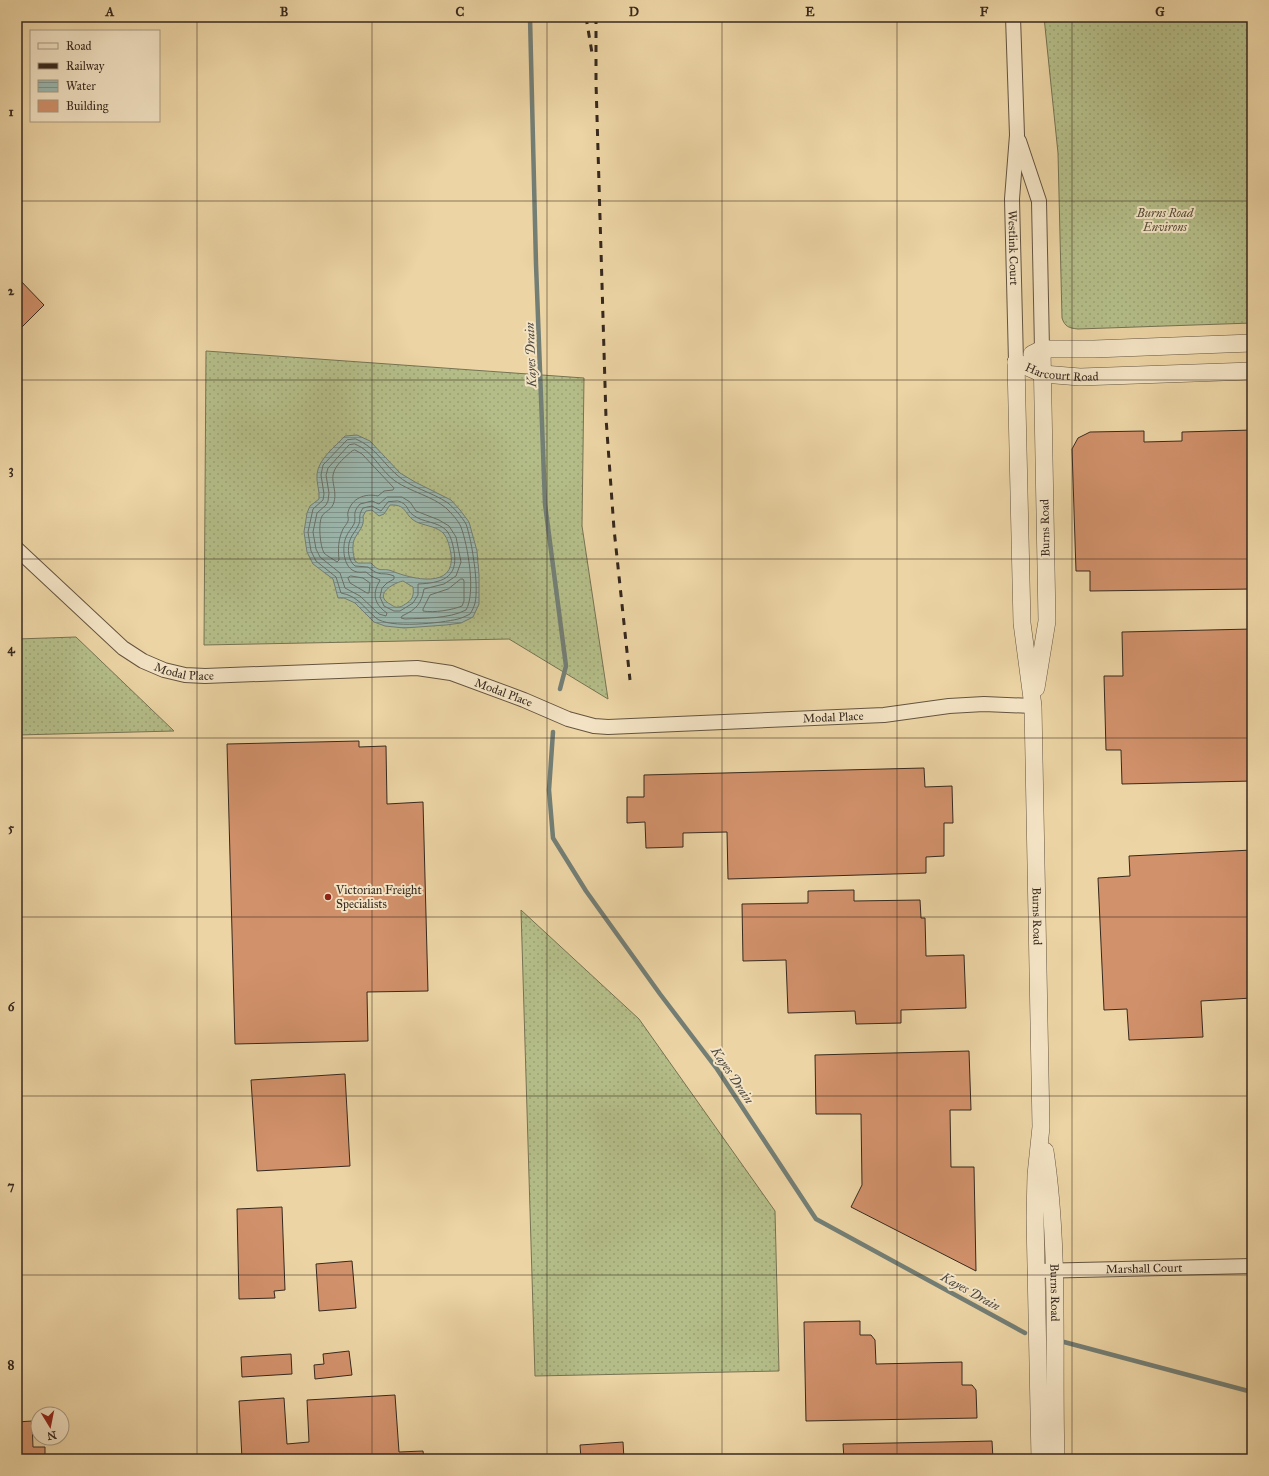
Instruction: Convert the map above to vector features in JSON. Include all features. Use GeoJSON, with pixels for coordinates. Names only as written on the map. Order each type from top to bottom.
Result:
{"type":"FeatureCollection","features":[{"type":"Feature","properties":{"kind":"street","name":"Westlink Court"},"geometry":{"type":"LineString","coordinates":[[1013,17],[1017,135],[1012,199],[1016,362]]}},
{"type":"Feature","properties":{"kind":"street","name":"Westlink Court"},"geometry":{"type":"LineString","coordinates":[[1017,135],[1039,201],[1042,349]]}},
{"type":"Feature","properties":{"kind":"street","name":"Harcourt Road"},"geometry":{"type":"LineString","coordinates":[[1016,362],[1042,349],[1094,349],[1252,342]]}},
{"type":"Feature","properties":{"kind":"street","name":"Burns Road"},"geometry":{"type":"LineString","coordinates":[[1033,706],[1047,621],[1042,349]]}},
{"type":"Feature","properties":{"kind":"street","name":"Harcourt Road"},"geometry":{"type":"LineString","coordinates":[[1016,362],[1043,374],[1080,377],[1252,371]]}},
{"type":"Feature","properties":{"kind":"street","name":"Burns Road"},"geometry":{"type":"LineString","coordinates":[[1016,362],[1022,623],[1033,706],[1041,1127],[1036,1182],[1035,1271],[1040,1459]]}},
{"type":"Feature","properties":{"kind":"street","name":"Modal Place"},"geometry":{"type":"LineString","coordinates":[[17,549],[123,648],[143,661],[164,670],[185,675],[216,676],[417,668],[451,673],[524,700],[568,719],[594,726],[608,727],[884,715],[949,706],[984,704],[1033,706]]}},
{"type":"Feature","properties":{"kind":"street","name":"Burns Road"},"geometry":{"type":"LineString","coordinates":[[1041,1127],[1049,1178],[1053,1271],[1056,1459]]}},
{"type":"Feature","properties":{"kind":"street","name":"Marshall Court"},"geometry":{"type":"LineString","coordinates":[[1035,1271],[1252,1266]]}},
{"type":"Feature","properties":{"kind":"green space","name":"Burns Road Environs"},"geometry":{"type":"Polygon","coordinates":[[[1044,17],[1252,17],[1252,323],[1078,329],[1070,327],[1064,323],[1062,318],[1058,153],[1044,17]]]}},
{"type":"Feature","properties":{"kind":"green space"},"geometry":{"type":"Polygon","coordinates":[[[206,351],[584,378],[582,526],[608,699],[509,639],[204,645],[206,351]]]}},
{"type":"Feature","properties":{"kind":"green space"},"geometry":{"type":"Polygon","coordinates":[[[76,637],[174,731],[17,735],[17,639],[76,637]]]}},
{"type":"Feature","properties":{"kind":"green space"},"geometry":{"type":"Polygon","coordinates":[[[521,910],[639,1019],[775,1211],[779,1371],[535,1376],[521,910]]]}},
{"type":"Feature","properties":{"kind":"water"},"geometry":{"type":"Polygon","coordinates":[[[357,435],[370,441],[400,473],[451,500],[469,522],[477,551],[479,575],[479,604],[473,617],[461,623],[446,625],[404,628],[385,626],[374,622],[355,603],[344,598],[338,598],[333,579],[313,564],[307,552],[304,532],[307,513],[310,506],[319,499],[317,477],[318,468],[328,453],[345,436],[357,435]],[[390,505],[384,514],[379,516],[372,510],[366,511],[363,516],[362,526],[353,543],[355,561],[358,563],[371,563],[379,569],[420,579],[440,577],[447,573],[451,565],[451,554],[448,541],[444,534],[436,528],[419,523],[410,518],[400,507],[390,505]],[[403,581],[394,584],[384,593],[383,597],[385,601],[396,607],[400,607],[411,600],[413,596],[413,587],[403,581]]]}},
{"type":"Feature","properties":{"kind":"building"},"geometry":{"type":"Polygon","coordinates":[[[17,277],[44,305],[17,332],[17,277]]]}},
{"type":"Feature","properties":{"kind":"building"},"geometry":{"type":"Polygon","coordinates":[[[1252,430],[1252,589],[1090,591],[1090,571],[1076,571],[1072,449],[1078,438],[1090,432],[1144,431],[1144,442],[1182,441],[1182,432],[1252,430]]]}},
{"type":"Feature","properties":{"kind":"building"},"geometry":{"type":"Polygon","coordinates":[[[1252,629],[1252,781],[1122,784],[1121,750],[1106,750],[1104,676],[1123,676],[1122,632],[1252,629]]]}},
{"type":"Feature","properties":{"kind":"building","name":"Victorian Freight Specialists"},"geometry":{"type":"Polygon","coordinates":[[[359,741],[359,747],[386,746],[387,804],[423,802],[428,991],[367,992],[368,1041],[235,1044],[227,744],[359,741]]]}},
{"type":"Feature","properties":{"kind":"building"},"geometry":{"type":"Polygon","coordinates":[[[924,768],[925,787],[952,786],[953,823],[944,823],[944,856],[926,857],[926,873],[728,879],[727,832],[683,833],[683,847],[646,848],[645,822],[627,823],[627,797],[644,797],[644,775],[924,768]]]}},
{"type":"Feature","properties":{"kind":"building"},"geometry":{"type":"Polygon","coordinates":[[[1252,850],[1252,998],[1201,1001],[1203,1037],[1129,1040],[1127,1009],[1104,1010],[1098,878],[1130,876],[1129,856],[1252,850]]]}},
{"type":"Feature","properties":{"kind":"building"},"geometry":{"type":"Polygon","coordinates":[[[854,890],[854,901],[920,900],[921,918],[925,918],[926,956],[964,955],[966,1008],[901,1010],[901,1023],[856,1024],[855,1011],[788,1013],[786,960],[743,961],[742,904],[808,903],[808,891],[854,890]]]}},
{"type":"Feature","properties":{"kind":"building"},"geometry":{"type":"Polygon","coordinates":[[[969,1051],[971,1110],[950,1110],[951,1167],[974,1167],[976,1271],[851,1207],[862,1185],[861,1114],[816,1114],[815,1055],[969,1051]]]}},
{"type":"Feature","properties":{"kind":"building"},"geometry":{"type":"Polygon","coordinates":[[[345,1074],[350,1166],[257,1171],[251,1080],[345,1074]]]}},
{"type":"Feature","properties":{"kind":"building"},"geometry":{"type":"Polygon","coordinates":[[[282,1207],[285,1290],[274,1291],[275,1298],[239,1299],[237,1209],[282,1207]]]}},
{"type":"Feature","properties":{"kind":"building"},"geometry":{"type":"Polygon","coordinates":[[[352,1261],[356,1308],[319,1311],[316,1264],[352,1261]]]}},
{"type":"Feature","properties":{"kind":"building"},"geometry":{"type":"Polygon","coordinates":[[[860,1321],[860,1335],[871,1335],[875,1340],[876,1364],[962,1362],[962,1385],[972,1385],[976,1390],[977,1418],[806,1421],[804,1322],[860,1321]]]}},
{"type":"Feature","properties":{"kind":"building"},"geometry":{"type":"Polygon","coordinates":[[[349,1351],[352,1375],[315,1379],[314,1365],[324,1364],[323,1354],[349,1351]]]}},
{"type":"Feature","properties":{"kind":"building"},"geometry":{"type":"Polygon","coordinates":[[[291,1354],[292,1374],[242,1377],[241,1357],[291,1354]]]}},
{"type":"Feature","properties":{"kind":"building"},"geometry":{"type":"Polygon","coordinates":[[[395,1395],[399,1452],[423,1451],[424,1459],[242,1459],[239,1401],[284,1398],[287,1444],[309,1442],[307,1400],[395,1395]]]}},
{"type":"Feature","properties":{"kind":"building"},"geometry":{"type":"Polygon","coordinates":[[[30,1421],[30,1446],[45,1447],[45,1459],[17,1459],[17,1422],[30,1421]]]}},
{"type":"Feature","properties":{"kind":"building"},"geometry":{"type":"Polygon","coordinates":[[[992,1441],[993,1459],[844,1459],[843,1444],[992,1441]]]}},
{"type":"Feature","properties":{"kind":"building"},"geometry":{"type":"Polygon","coordinates":[[[623,1442],[624,1459],[581,1459],[580,1445],[623,1442]]]}},
{"type":"Feature","properties":{"kind":"waterway","name":"Kayes Drain"},"geometry":{"type":"LineString","coordinates":[[530,17],[536,264],[545,504],[566,666],[560,689]]}},
{"type":"Feature","properties":{"kind":"waterway","name":"Kayes Drain"},"geometry":{"type":"LineString","coordinates":[[553,732],[549,790],[553,838],[586,891],[660,994],[717,1069],[816,1219],[1025,1333]]}},
{"type":"Feature","properties":{"kind":"waterway","name":"Kayes Drain"},"geometry":{"type":"LineString","coordinates":[[1064,1342],[1252,1392]]}},
{"type":"Feature","properties":{"kind":"railway"},"geometry":{"type":"LineString","coordinates":[[586,17],[592,53]]}},
{"type":"Feature","properties":{"kind":"railway"},"geometry":{"type":"LineString","coordinates":[[596,17],[596,83],[606,418],[614,529],[630,680]]}},
{"type":"Feature","properties":{"kind":"place","name":"Victorian Freight Specialists"},"geometry":{"type":"Point","coordinates":[328,897]}}]}
